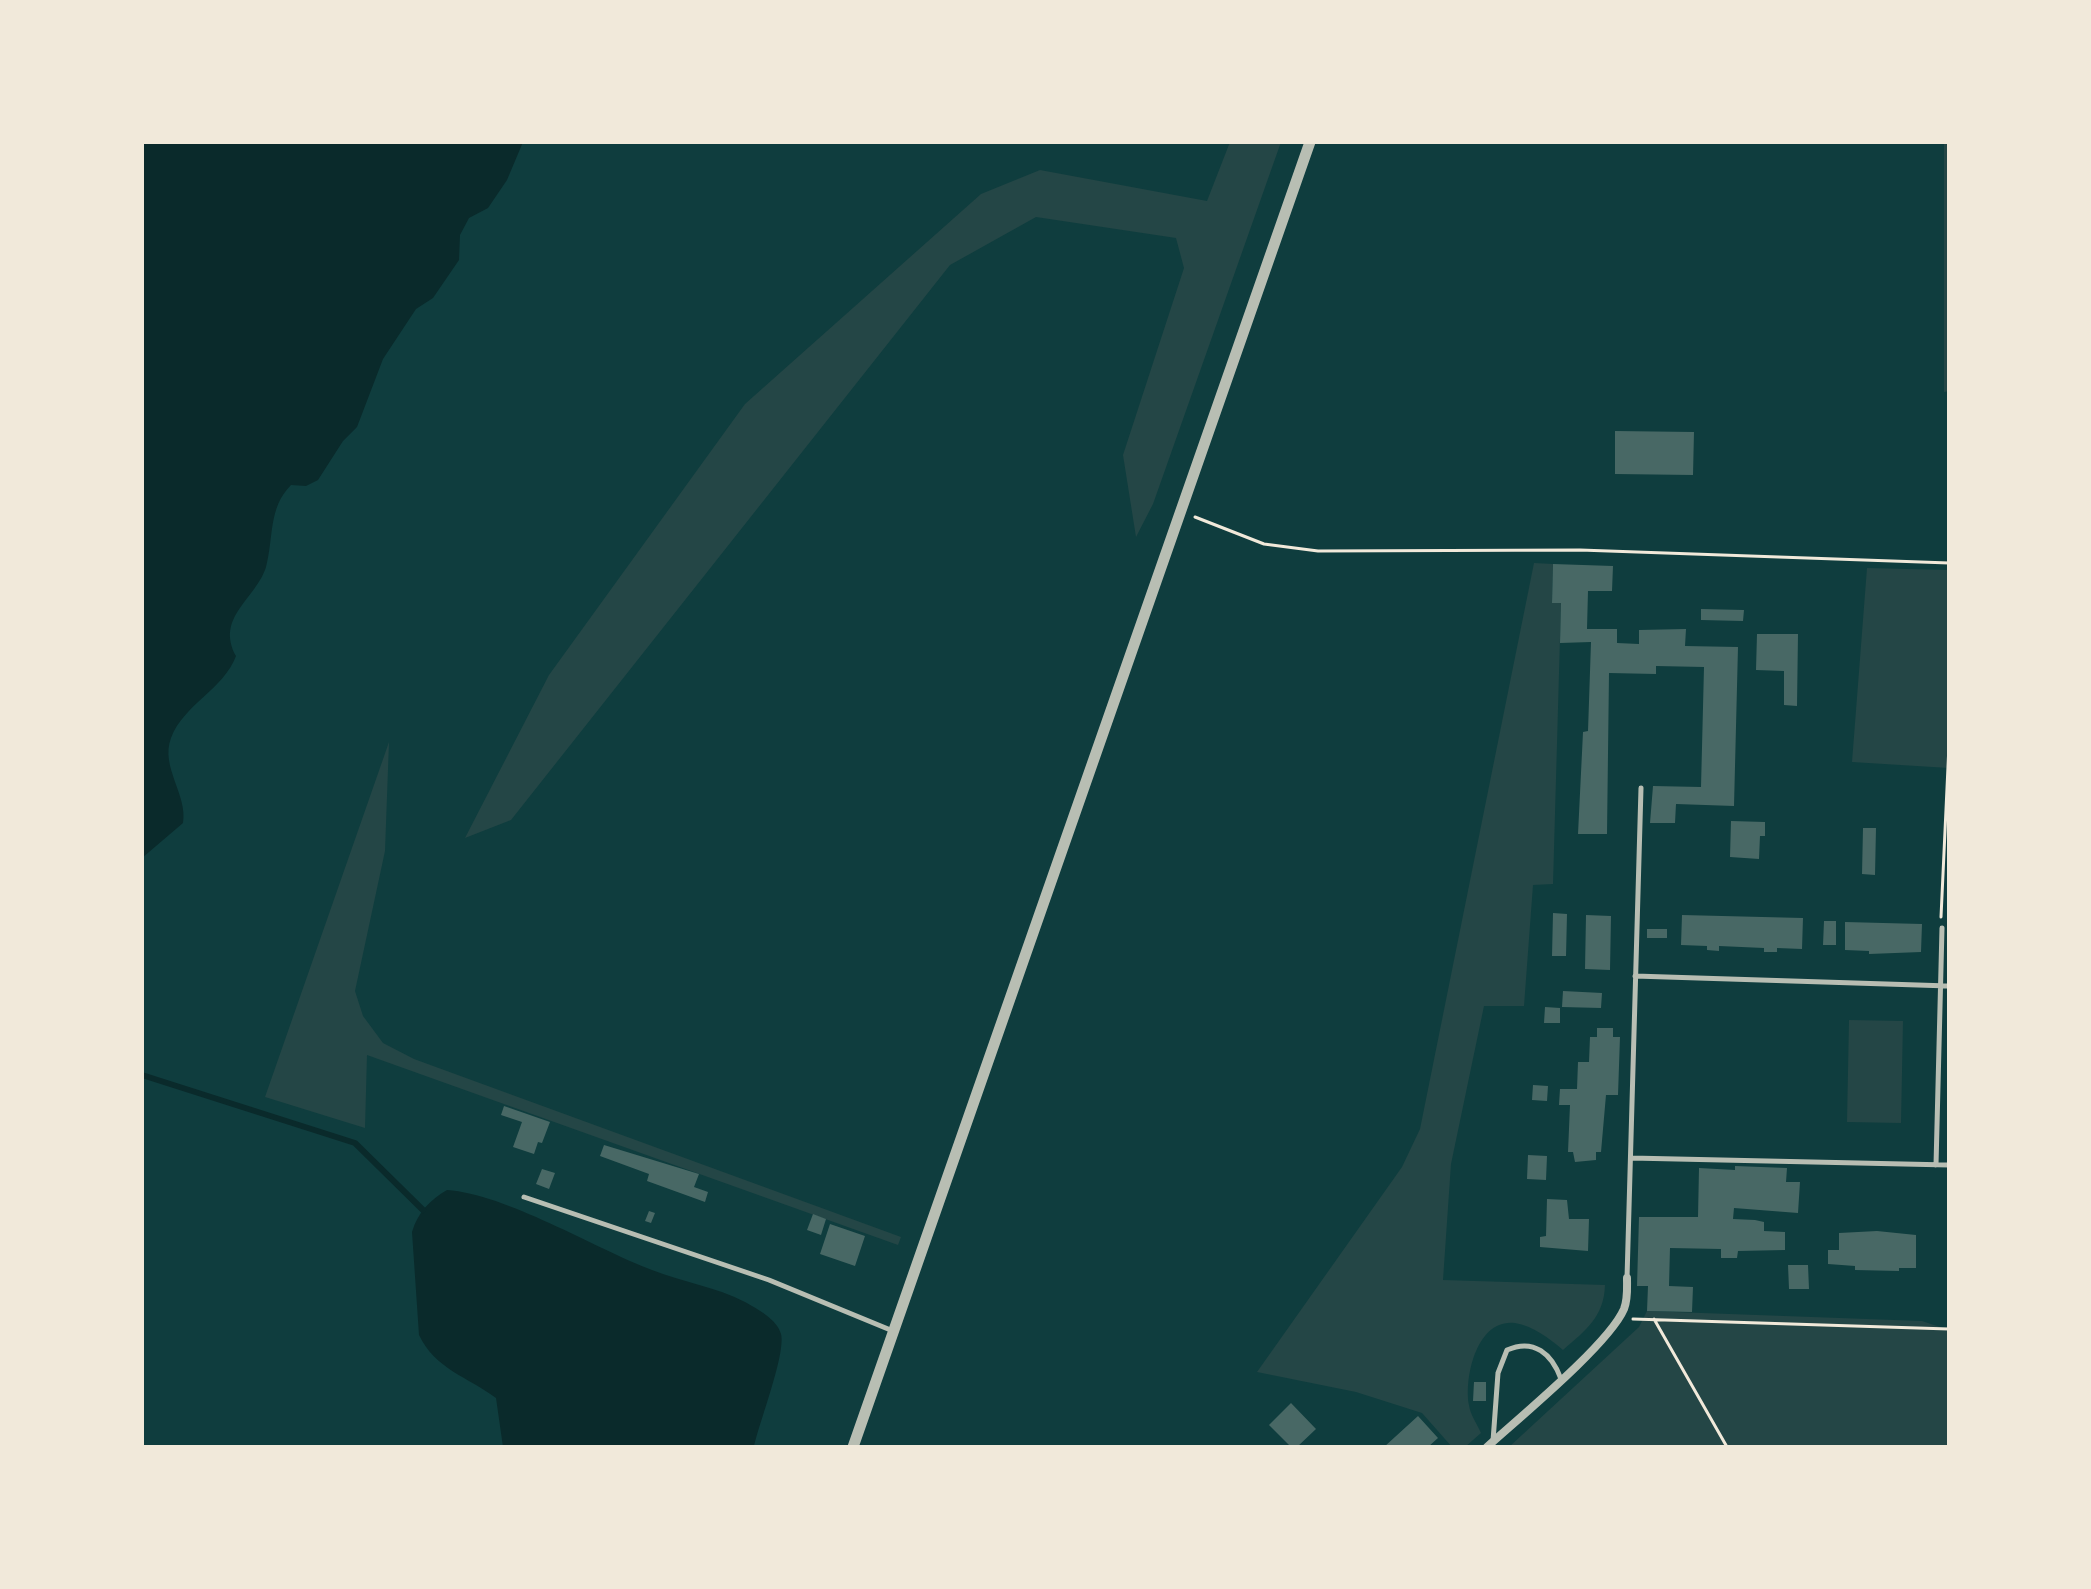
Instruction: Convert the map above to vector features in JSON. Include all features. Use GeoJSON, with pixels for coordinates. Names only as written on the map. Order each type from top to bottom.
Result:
{"type":"FeatureCollection","features":[{"type":"Feature","properties":{"kind":"street"},"geometry":{"type":"LineString","coordinates":[[853,1447],[1310,142]]}},
{"type":"Feature","properties":{"kind":"street"},"geometry":{"type":"LineString","coordinates":[[1490,1444],[1561,1379],[1619,1318],[1627,1297],[1627,1278]]}},
{"type":"Feature","properties":{"kind":"lane"},"geometry":{"type":"LineString","coordinates":[[1627,1278],[1641,788]]}},
{"type":"Feature","properties":{"kind":"lane"},"geometry":{"type":"LineString","coordinates":[[1936,1165],[1945,986],[1942,928]]}},
{"type":"Feature","properties":{"kind":"lane"},"geometry":{"type":"LineString","coordinates":[[1635,976],[1945,986]]}},
{"type":"Feature","properties":{"kind":"lane"},"geometry":{"type":"LineString","coordinates":[[1631,1158],[1949,1165]]}},
{"type":"Feature","properties":{"kind":"lane"},"geometry":{"type":"LineString","coordinates":[[524,1197],[769,1280],[894,1332]]}},
{"type":"Feature","properties":{"kind":"lane"},"geometry":{"type":"LineString","coordinates":[[1490,1444],[1498,1373],[1507,1350],[1525,1344],[1537,1347],[1556,1365],[1561,1379]]}},
{"type":"Feature","properties":{"kind":"path"},"geometry":{"type":"LineString","coordinates":[[1181,511],[1264,544],[1318,551],[1580,550],[1949,563]]}},
{"type":"Feature","properties":{"kind":"path"},"geometry":{"type":"LineString","coordinates":[[1942,928],[1941,865],[1949,745]]}},
{"type":"Feature","properties":{"kind":"path"},"geometry":{"type":"LineString","coordinates":[[1619,1318],[1949,1329]]}},
{"type":"Feature","properties":{"kind":"path"},"geometry":{"type":"LineString","coordinates":[[1654,1319],[1727,1447]]}},
{"type":"Feature","properties":{"kind":"shaded area"},"geometry":{"type":"Polygon","coordinates":[[[142,142],[523,142],[507,180],[488,208],[469,218],[460,235],[459,260],[433,298],[416,309],[383,359],[357,427],[343,441],[318,480],[306,486],[291,485],[279,503],[266,567],[239,609],[230,630],[236,656],[222,678],[177,726],[171,738],[169,760],[182,802],[183,823],[142,858],[142,142]]]}},
{"type":"Feature","properties":{"kind":"shaded area"},"geometry":{"type":"Polygon","coordinates":[[[1230,142],[1281,142],[1153,504],[1136,537],[1123,455],[1184,268],[1176,238],[1036,217],[950,265],[511,820],[465,838],[549,675],[745,404],[981,194],[1040,170],[1207,201],[1230,142]]]}},
{"type":"Feature","properties":{"kind":"shaded area"},"geometry":{"type":"Polygon","coordinates":[[[1944,142],[1949,142],[1949,391],[1944,392],[1944,142]]]}},
{"type":"Feature","properties":{"kind":"shaded area"},"geometry":{"type":"Polygon","coordinates":[[[1534,563],[1553,564],[1552,602],[1561,603],[1553,884],[1533,885],[1524,1006],[1484,1006],[1451,1164],[1443,1280],[1605,1285],[1604,1296],[1597,1314],[1586,1329],[1563,1350],[1540,1333],[1515,1323],[1502,1324],[1491,1330],[1476,1352],[1469,1380],[1470,1408],[1481,1433],[1465,1447],[1452,1447],[1422,1413],[1356,1392],[1257,1372],[1402,1167],[1420,1129],[1534,563]]]}},
{"type":"Feature","properties":{"kind":"shaded area"},"geometry":{"type":"Polygon","coordinates":[[[1867,568],[1949,570],[1949,768],[1852,762],[1867,568]]]}},
{"type":"Feature","properties":{"kind":"shaded area"},"geometry":{"type":"Polygon","coordinates":[[[389,742],[385,851],[355,991],[363,1016],[383,1043],[414,1059],[901,1237],[898,1245],[367,1055],[365,1128],[265,1097],[389,742]]]}},
{"type":"Feature","properties":{"kind":"shaded area"},"geometry":{"type":"Polygon","coordinates":[[[1849,1020],[1903,1021],[1901,1123],[1847,1122],[1849,1020]]]}},
{"type":"Feature","properties":{"kind":"shaded area"},"geometry":{"type":"Polygon","coordinates":[[[447,1190],[496,1201],[522,1211],[652,1270],[734,1297],[771,1319],[781,1334],[780,1357],[754,1447],[503,1447],[496,1398],[443,1364],[419,1335],[412,1232],[425,1207],[447,1190]]]}},
{"type":"Feature","properties":{"kind":"shaded area"},"geometry":{"type":"Polygon","coordinates":[[[1647,1311],[1922,1321],[1949,1330],[1949,1447],[1509,1447],[1639,1327],[1647,1311]]]}},
{"type":"Feature","properties":{"kind":"building"},"geometry":{"type":"Polygon","coordinates":[[[1615,431],[1694,432],[1693,475],[1615,474],[1615,431]]]}},
{"type":"Feature","properties":{"kind":"building"},"geometry":{"type":"Polygon","coordinates":[[[1553,564],[1613,566],[1612,591],[1588,591],[1587,629],[1617,629],[1617,643],[1639,644],[1639,630],[1686,629],[1685,646],[1738,647],[1734,806],[1676,804],[1675,823],[1650,823],[1653,786],[1701,787],[1704,667],[1656,666],[1656,674],[1609,673],[1607,834],[1578,834],[1583,732],[1588,731],[1591,642],[1560,643],[1561,603],[1552,603],[1553,564]]]}},
{"type":"Feature","properties":{"kind":"building"},"geometry":{"type":"Polygon","coordinates":[[[1701,609],[1744,610],[1743,621],[1701,620],[1701,609]]]}},
{"type":"Feature","properties":{"kind":"building"},"geometry":{"type":"Polygon","coordinates":[[[1757,634],[1798,634],[1797,706],[1784,705],[1784,671],[1756,670],[1757,634]]]}},
{"type":"Feature","properties":{"kind":"building"},"geometry":{"type":"Polygon","coordinates":[[[1731,821],[1765,822],[1765,836],[1760,836],[1759,859],[1730,857],[1731,821]]]}},
{"type":"Feature","properties":{"kind":"building"},"geometry":{"type":"Polygon","coordinates":[[[1863,828],[1876,828],[1875,875],[1862,874],[1863,828]]]}},
{"type":"Feature","properties":{"kind":"building"},"geometry":{"type":"Polygon","coordinates":[[[1553,913],[1567,914],[1566,956],[1552,956],[1553,913]]]}},
{"type":"Feature","properties":{"kind":"building"},"geometry":{"type":"Polygon","coordinates":[[[1586,915],[1611,916],[1610,970],[1585,969],[1586,915]]]}},
{"type":"Feature","properties":{"kind":"building"},"geometry":{"type":"Polygon","coordinates":[[[1682,915],[1803,918],[1802,949],[1777,948],[1777,952],[1764,952],[1764,948],[1719,946],[1719,951],[1707,950],[1707,946],[1681,945],[1682,915]]]}},
{"type":"Feature","properties":{"kind":"building"},"geometry":{"type":"Polygon","coordinates":[[[1824,921],[1836,921],[1836,945],[1823,945],[1824,921]]]}},
{"type":"Feature","properties":{"kind":"building"},"geometry":{"type":"Polygon","coordinates":[[[1845,922],[1922,924],[1921,952],[1869,954],[1869,951],[1845,950],[1845,922]]]}},
{"type":"Feature","properties":{"kind":"building"},"geometry":{"type":"Polygon","coordinates":[[[1647,929],[1667,929],[1667,938],[1647,938],[1647,929]]]}},
{"type":"Feature","properties":{"kind":"building"},"geometry":{"type":"Polygon","coordinates":[[[1563,991],[1602,993],[1601,1008],[1562,1007],[1563,991]]]}},
{"type":"Feature","properties":{"kind":"building"},"geometry":{"type":"Polygon","coordinates":[[[1545,1007],[1560,1008],[1560,1023],[1544,1023],[1545,1007]]]}},
{"type":"Feature","properties":{"kind":"building"},"geometry":{"type":"Polygon","coordinates":[[[1597,1028],[1613,1028],[1613,1037],[1620,1037],[1618,1095],[1606,1095],[1601,1152],[1596,1152],[1596,1160],[1575,1162],[1573,1152],[1568,1152],[1570,1105],[1559,1105],[1560,1089],[1577,1089],[1578,1062],[1589,1062],[1590,1037],[1597,1037],[1597,1028]]]}},
{"type":"Feature","properties":{"kind":"building"},"geometry":{"type":"Polygon","coordinates":[[[1533,1085],[1548,1086],[1547,1101],[1532,1100],[1533,1085]]]}},
{"type":"Feature","properties":{"kind":"building"},"geometry":{"type":"Polygon","coordinates":[[[504,1106],[550,1122],[534,1154],[513,1147],[522,1122],[501,1115],[504,1106]]]}},
{"type":"Feature","properties":{"kind":"building"},"geometry":{"type":"Polygon","coordinates":[[[604,1145],[699,1174],[694,1187],[708,1192],[705,1202],[647,1181],[649,1174],[600,1156],[604,1145]]]}},
{"type":"Feature","properties":{"kind":"building"},"geometry":{"type":"Polygon","coordinates":[[[1528,1155],[1547,1156],[1546,1180],[1527,1179],[1528,1155]]]}},
{"type":"Feature","properties":{"kind":"building"},"geometry":{"type":"Polygon","coordinates":[[[1735,1166],[1787,1168],[1786,1182],[1800,1182],[1798,1213],[1734,1208],[1733,1219],[1764,1222],[1764,1231],[1785,1232],[1785,1250],[1738,1251],[1737,1258],[1721,1258],[1721,1249],[1670,1248],[1669,1286],[1693,1287],[1692,1312],[1647,1311],[1648,1286],[1637,1286],[1639,1217],[1698,1217],[1699,1168],[1735,1170],[1735,1166]]]}},
{"type":"Feature","properties":{"kind":"building"},"geometry":{"type":"Polygon","coordinates":[[[542,1169],[555,1173],[549,1189],[536,1184],[542,1169]]]}},
{"type":"Feature","properties":{"kind":"building"},"geometry":{"type":"Polygon","coordinates":[[[1547,1199],[1567,1200],[1569,1219],[1589,1219],[1588,1251],[1540,1247],[1540,1237],[1546,1236],[1547,1199]]]}},
{"type":"Feature","properties":{"kind":"building"},"geometry":{"type":"Polygon","coordinates":[[[649,1211],[655,1213],[651,1223],[645,1221],[649,1211]]]}},
{"type":"Feature","properties":{"kind":"building"},"geometry":{"type":"Polygon","coordinates":[[[813,1214],[826,1219],[821,1235],[807,1230],[813,1214]]]}},
{"type":"Feature","properties":{"kind":"building"},"geometry":{"type":"Polygon","coordinates":[[[830,1224],[865,1236],[855,1266],[820,1254],[830,1224]]]}},
{"type":"Feature","properties":{"kind":"building"},"geometry":{"type":"Polygon","coordinates":[[[1877,1231],[1916,1235],[1916,1268],[1899,1268],[1899,1271],[1855,1270],[1855,1266],[1828,1264],[1828,1250],[1839,1250],[1839,1233],[1877,1231]]]}},
{"type":"Feature","properties":{"kind":"building"},"geometry":{"type":"Polygon","coordinates":[[[1788,1265],[1808,1265],[1809,1289],[1789,1289],[1788,1265]]]}},
{"type":"Feature","properties":{"kind":"building"},"geometry":{"type":"Polygon","coordinates":[[[1474,1382],[1486,1382],[1486,1401],[1473,1401],[1474,1382]]]}},
{"type":"Feature","properties":{"kind":"building"},"geometry":{"type":"Polygon","coordinates":[[[1291,1403],[1316,1429],[1297,1447],[1291,1447],[1269,1425],[1291,1403]]]}},
{"type":"Feature","properties":{"kind":"building"},"geometry":{"type":"Polygon","coordinates":[[[1418,1416],[1438,1438],[1428,1447],[1384,1447],[1418,1416]]]}},
{"type":"Feature","properties":{"kind":"waterway"},"geometry":{"type":"LineString","coordinates":[[142,1075],[355,1143],[423,1210]]}}]}
